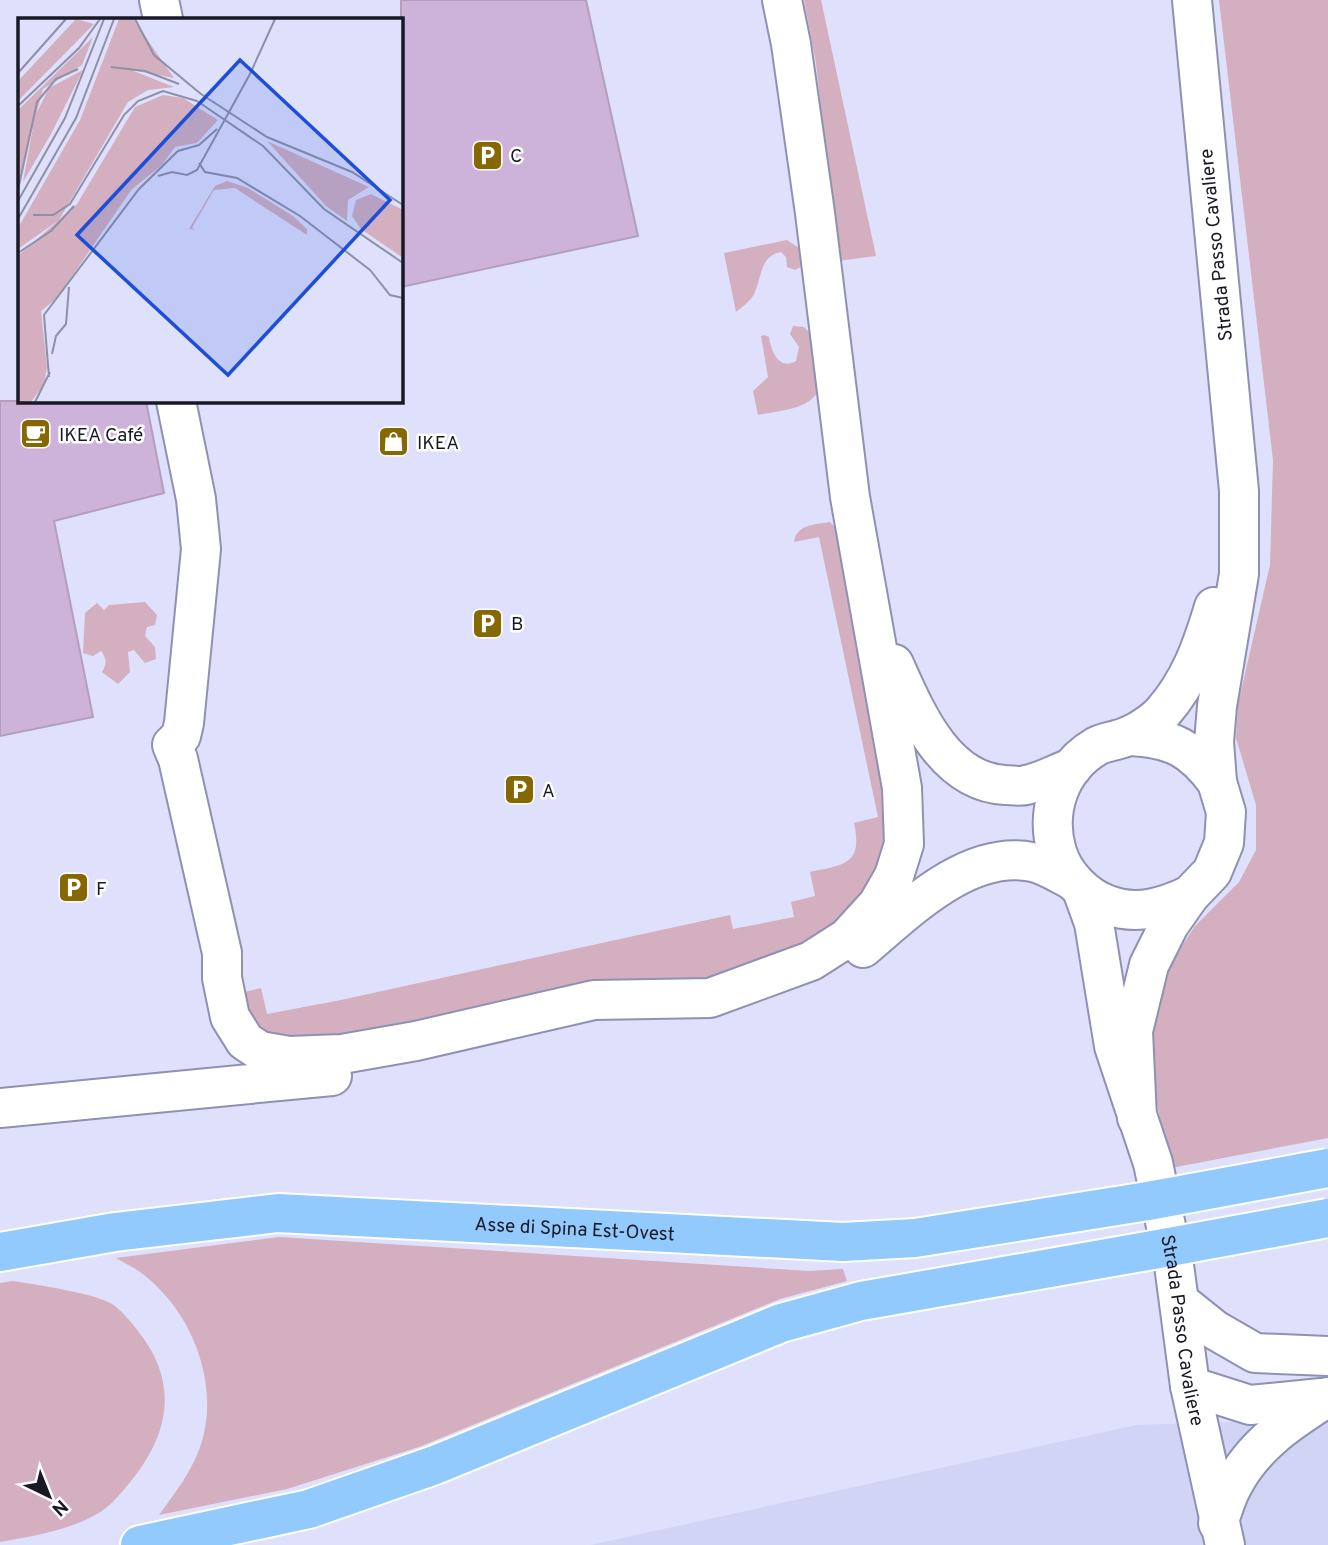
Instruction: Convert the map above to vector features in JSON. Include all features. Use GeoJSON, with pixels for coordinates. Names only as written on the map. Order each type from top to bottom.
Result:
{"type":"FeatureCollection","features":[{"type":"Feature","properties":{"kind":"main road","name":"Asse di Spina Est-Ovest"},"geometry":{"type":"LineString","coordinates":[[0,1252],[115,1232],[278,1213],[844,1242],[915,1238],[1148,1201],[1328,1168]]}},
{"type":"Feature","properties":{"kind":"main road"},"geometry":{"type":"LineString","coordinates":[[140,1545],[309,1509],[410,1474],[781,1323],[860,1301],[1328,1218]]}},
{"type":"Feature","properties":{"kind":"street"},"geometry":{"type":"LineString","coordinates":[[159,0],[163,18]]}},
{"type":"Feature","properties":{"kind":"street"},"geometry":{"type":"LineString","coordinates":[[176,402],[196,499],[201,549],[184,723],[181,736],[172,745],[178,760],[222,953],[222,978],[230,1017],[245,1041],[260,1051],[289,1056],[342,1054],[416,1041],[594,1000],[710,998],[811,961],[846,939],[878,904],[894,876],[904,844],[902,788],[850,497],[815,213],[791,44],[782,0]]}},
{"type":"Feature","properties":{"kind":"street","name":"Strada Passo Cavaliere"},"geometry":{"type":"LineString","coordinates":[[1192,0],[1239,491]]}},
{"type":"Feature","properties":{"kind":"street"},"geometry":{"type":"LineString","coordinates":[[1077,885],[1059,859],[1052,836],[1052,811],[1059,788],[1072,768],[1098,746],[1129,736],[1161,715],[1182,688],[1195,666],[1223,576],[1239,491]]}},
{"type":"Feature","properties":{"kind":"street"},"geometry":{"type":"LineString","coordinates":[[1137,1118],[1133,1031],[1149,965],[1169,925],[1190,895],[1212,872],[1224,843],[1226,812],[1217,782],[1214,742],[1217,706],[1240,574],[1239,491]]}},
{"type":"Feature","properties":{"kind":"street"},"geometry":{"type":"LineString","coordinates":[[872,618],[915,710],[946,756],[967,775],[993,784],[1025,786],[1072,768]]}},
{"type":"Feature","properties":{"kind":"street"},"geometry":{"type":"LineString","coordinates":[[1129,736],[1156,737],[1181,746],[1201,761],[1217,782]]}},
{"type":"Feature","properties":{"kind":"street"},"geometry":{"type":"LineString","coordinates":[[0,1108],[362,1073],[469,1055],[710,998],[781,988],[824,976],[861,950],[927,894],[999,861],[1033,862],[1077,885],[1107,905],[1135,911],[1164,907],[1190,895]]}},
{"type":"Feature","properties":{"kind":"street","name":"Strada Passo Cavaliere"},"geometry":{"type":"LineString","coordinates":[[1077,885],[1094,923],[1114,1046],[1153,1163],[1180,1302],[1190,1387],[1222,1534]]}},
{"type":"Feature","properties":{"kind":"street"},"geometry":{"type":"LineString","coordinates":[[1180,1302],[1214,1331],[1255,1353]]}},
{"type":"Feature","properties":{"kind":"street"},"geometry":{"type":"LineString","coordinates":[[1190,1387],[1218,1368],[1255,1353],[1328,1356]]}},
{"type":"Feature","properties":{"kind":"street"},"geometry":{"type":"LineString","coordinates":[[1190,1387],[1250,1405],[1328,1397]]}},
{"type":"Feature","properties":{"kind":"street"},"geometry":{"type":"LineString","coordinates":[[1222,1534],[1232,1488],[1250,1458],[1282,1427],[1328,1397]]}},
{"type":"Feature","properties":{"kind":"shaded area"},"geometry":{"type":"Polygon","coordinates":[[[804,0],[821,0],[876,256],[837,261],[816,63],[804,0]]]}},
{"type":"Feature","properties":{"kind":"shaded area"},"geometry":{"type":"Polygon","coordinates":[[[1219,0],[1328,0],[1328,1138],[1171,1168],[1148,1063],[1155,1013],[1168,967],[1195,926],[1239,882],[1256,850],[1256,805],[1236,738],[1238,704],[1270,565],[1273,460],[1219,0]]]}},
{"type":"Feature","properties":{"kind":"shaded area"},"geometry":{"type":"Polygon","coordinates":[[[787,240],[799,248],[802,266],[795,270],[787,267],[786,257],[781,252],[774,254],[765,262],[754,295],[736,312],[724,253],[787,240]]]}},
{"type":"Feature","properties":{"kind":"shaded area"},"geometry":{"type":"Polygon","coordinates":[[[793,326],[804,327],[811,334],[818,391],[800,406],[758,415],[753,391],[768,377],[761,336],[769,337],[777,358],[790,363],[796,361],[799,347],[790,334],[793,326]]]}},
{"type":"Feature","properties":{"kind":"shaded area"},"geometry":{"type":"Polygon","coordinates":[[[830,522],[836,528],[891,790],[883,877],[814,949],[728,974],[592,996],[470,1027],[267,1043],[239,996],[245,992],[261,988],[267,1014],[730,915],[733,929],[794,917],[791,902],[815,896],[810,872],[833,867],[848,860],[856,847],[854,823],[878,817],[819,537],[794,542],[802,529],[830,522]]]}},
{"type":"Feature","properties":{"kind":"shaded area"},"geometry":{"type":"Polygon","coordinates":[[[145,602],[157,615],[155,625],[147,627],[145,636],[155,647],[156,659],[145,663],[134,650],[128,652],[130,672],[118,684],[102,672],[106,662],[101,651],[93,656],[83,653],[85,613],[97,603],[104,610],[109,605],[145,602]]]}},
{"type":"Feature","properties":{"kind":"shaded area"},"geometry":{"type":"Polygon","coordinates":[[[279,1237],[809,1271],[843,1269],[847,1281],[780,1299],[419,1447],[287,1489],[159,1515],[186,1476],[199,1450],[205,1427],[205,1378],[199,1354],[177,1310],[162,1291],[144,1275],[116,1258],[279,1237]]]}},
{"type":"Feature","properties":{"kind":"shaded area"},"geometry":{"type":"Polygon","coordinates":[[[13,1281],[80,1293],[104,1300],[115,1307],[132,1324],[151,1350],[164,1388],[164,1406],[155,1444],[124,1490],[107,1507],[86,1520],[62,1529],[0,1542],[0,1283],[13,1281]]]}},
{"type":"Feature","properties":{"kind":"shaded area"},"geometry":{"type":"Polygon","coordinates":[[[1328,1419],[1328,1545],[591,1545],[1136,1425],[1328,1419]]]}},
{"type":"Feature","properties":{"kind":"building"},"geometry":{"type":"Polygon","coordinates":[[[401,0],[586,0],[638,236],[402,287],[401,0]]]}},
{"type":"Feature","properties":{"kind":"building"},"geometry":{"type":"Polygon","coordinates":[[[0,401],[146,402],[164,493],[54,521],[93,717],[0,736],[0,401]]]}},
{"type":"Feature","properties":{"kind":"place","name":"C"},"geometry":{"type":"Point","coordinates":[487,155]}},
{"type":"Feature","properties":{"kind":"place","name":"IKEA Café"},"geometry":{"type":"Point","coordinates":[36,434]}},
{"type":"Feature","properties":{"kind":"place","name":"IKEA"},"geometry":{"type":"Point","coordinates":[394,442]}},
{"type":"Feature","properties":{"kind":"place","name":"B"},"geometry":{"type":"Point","coordinates":[488,623]}},
{"type":"Feature","properties":{"kind":"place","name":"A"},"geometry":{"type":"Point","coordinates":[519,790]}},
{"type":"Feature","properties":{"kind":"place","name":"F"},"geometry":{"type":"Point","coordinates":[73,888]}}]}
